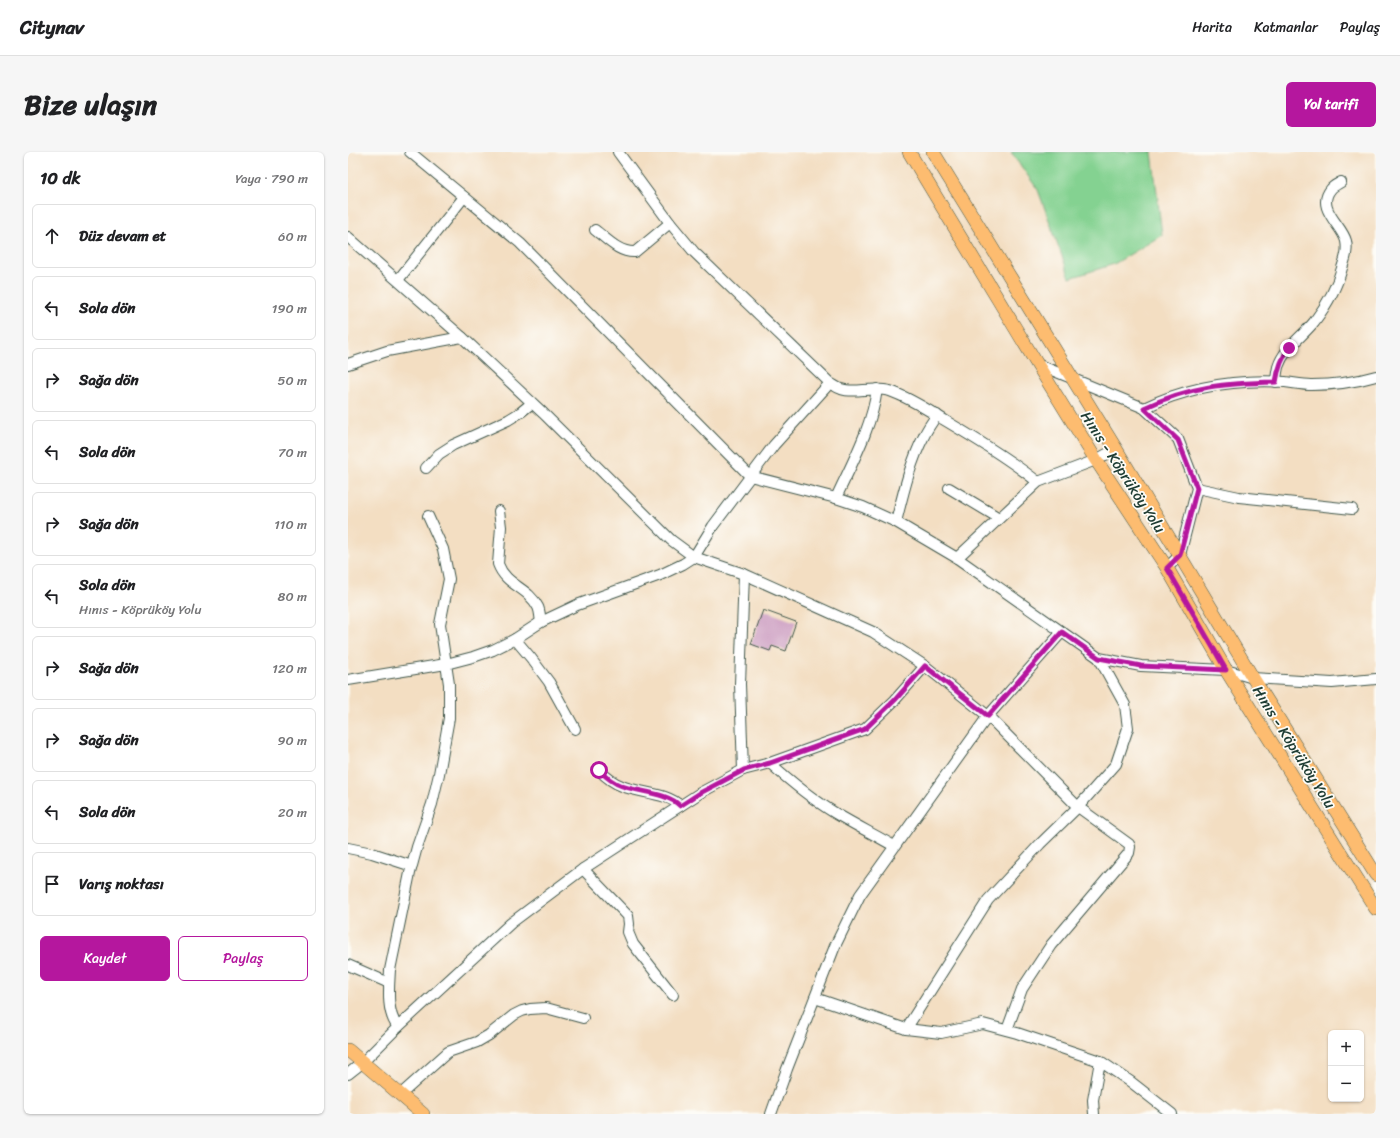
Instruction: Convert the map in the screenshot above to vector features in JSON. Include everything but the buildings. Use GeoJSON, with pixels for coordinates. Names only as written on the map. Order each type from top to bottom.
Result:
{"type":"FeatureCollection","features":[{"type":"Feature","properties":{"kind":"main road","name":"Hınıs - Köprüköy Yolu"},"geometry":{"type":"LineString","coordinates":[[909,152],[1096,460],[1167,568],[1226,670],[1376,909]]}},
{"type":"Feature","properties":{"kind":"main road","name":"Hınıs - Köprüköy Yolu"},"geometry":{"type":"LineString","coordinates":[[933,152],[1116,449],[1253,678],[1376,875]]}},
{"type":"Feature","properties":{"kind":"main road"},"geometry":{"type":"LineString","coordinates":[[348,1050],[423,1114]]}},
{"type":"Feature","properties":{"kind":"street"},"geometry":{"type":"LineString","coordinates":[[410,152],[520,243],[750,476],[836,498],[896,522],[957,558],[1099,658],[1141,666],[1226,670],[1253,678],[1332,683],[1376,679]]}},
{"type":"Feature","properties":{"kind":"street"},"geometry":{"type":"LineString","coordinates":[[618,152],[670,223],[694,252],[830,383],[841,389],[853,391],[878,389],[889,391],[910,399],[987,446],[1038,482]]}},
{"type":"Feature","properties":{"kind":"street"},"geometry":{"type":"LineString","coordinates":[[1276,382],[1278,368],[1285,353],[1313,323],[1322,310],[1339,278],[1346,253],[1346,241],[1342,231],[1330,215],[1327,198],[1331,189],[1341,182]]}},
{"type":"Feature","properties":{"kind":"street"},"geometry":{"type":"LineString","coordinates":[[398,280],[464,197]]}},
{"type":"Feature","properties":{"kind":"street"},"geometry":{"type":"LineString","coordinates":[[594,230],[619,249],[628,252],[635,252],[670,223]]}},
{"type":"Feature","properties":{"kind":"street"},"geometry":{"type":"LineString","coordinates":[[348,237],[462,337],[532,403],[671,540],[694,557],[744,574],[873,632],[925,666],[988,716],[1078,807],[1129,844],[1130,850],[1051,945],[1022,989],[1007,1030]]}},
{"type":"Feature","properties":{"kind":"street"},"geometry":{"type":"LineString","coordinates":[[348,364],[387,351],[462,337]]}},
{"type":"Feature","properties":{"kind":"street"},"geometry":{"type":"LineString","coordinates":[[1037,364],[1144,408],[1178,440],[1197,488],[1180,555],[1167,568]]}},
{"type":"Feature","properties":{"kind":"street"},"geometry":{"type":"LineString","coordinates":[[1144,408],[1171,396],[1204,388],[1241,383],[1276,382],[1326,385],[1352,382],[1376,376]]}},
{"type":"Feature","properties":{"kind":"street"},"geometry":{"type":"LineString","coordinates":[[348,680],[446,664],[473,657],[493,650],[515,639],[541,622],[577,606],[660,575],[683,564],[694,557],[713,526],[774,445],[830,383]]}},
{"type":"Feature","properties":{"kind":"street"},"geometry":{"type":"LineString","coordinates":[[836,498],[870,419],[878,389]]}},
{"type":"Feature","properties":{"kind":"street"},"geometry":{"type":"LineString","coordinates":[[426,468],[439,454],[453,445],[508,420],[522,412],[532,403]]}},
{"type":"Feature","properties":{"kind":"street"},"geometry":{"type":"LineString","coordinates":[[896,522],[913,463],[924,436],[937,415]]}},
{"type":"Feature","properties":{"kind":"street"},"geometry":{"type":"LineString","coordinates":[[957,558],[1038,482],[1096,460],[1116,449]]}},
{"type":"Feature","properties":{"kind":"street"},"geometry":{"type":"LineString","coordinates":[[949,488],[999,518]]}},
{"type":"Feature","properties":{"kind":"street"},"geometry":{"type":"LineString","coordinates":[[1197,488],[1239,497],[1352,509]]}},
{"type":"Feature","properties":{"kind":"street"},"geometry":{"type":"LineString","coordinates":[[499,511],[501,527],[498,564],[500,570],[506,579],[531,597],[539,609],[541,622]]}},
{"type":"Feature","properties":{"kind":"street"},"geometry":{"type":"LineString","coordinates":[[398,1027],[394,1023],[391,1014],[389,983],[390,970],[412,866],[432,804],[446,740],[449,718],[450,700],[440,624],[449,579],[443,549],[428,516]]}},
{"type":"Feature","properties":{"kind":"street"},"geometry":{"type":"LineString","coordinates":[[744,574],[740,684],[744,770]]}},
{"type":"Feature","properties":{"kind":"street"},"geometry":{"type":"LineString","coordinates":[[771,1114],[835,946],[860,894],[988,716],[1062,632]]}},
{"type":"Feature","properties":{"kind":"street"},"geometry":{"type":"LineString","coordinates":[[515,639],[549,682],[575,729]]}},
{"type":"Feature","properties":{"kind":"street"},"geometry":{"type":"LineString","coordinates":[[906,1029],[988,900],[1040,844],[1078,807],[1116,764],[1128,728],[1125,705],[1099,658]]}},
{"type":"Feature","properties":{"kind":"street"},"geometry":{"type":"LineString","coordinates":[[348,1074],[362,1063],[398,1027],[511,923],[583,869],[700,793],[744,770],[770,763],[865,729],[895,700],[925,666]]}},
{"type":"Feature","properties":{"kind":"street"},"geometry":{"type":"LineString","coordinates":[[770,763],[790,782],[816,801],[894,846]]}},
{"type":"Feature","properties":{"kind":"street"},"geometry":{"type":"LineString","coordinates":[[599,770],[621,786],[673,799],[680,806]]}},
{"type":"Feature","properties":{"kind":"street"},"geometry":{"type":"LineString","coordinates":[[348,848],[372,853],[412,866]]}},
{"type":"Feature","properties":{"kind":"street"},"geometry":{"type":"LineString","coordinates":[[583,869],[628,916],[628,932],[632,944],[673,995]]}},
{"type":"Feature","properties":{"kind":"street"},"geometry":{"type":"LineString","coordinates":[[348,966],[389,983]]}},
{"type":"Feature","properties":{"kind":"street"},"geometry":{"type":"LineString","coordinates":[[815,998],[906,1029],[941,1033],[983,1024],[1007,1030],[1100,1061],[1131,1082],[1172,1114]]}},
{"type":"Feature","properties":{"kind":"street"},"geometry":{"type":"LineString","coordinates":[[400,1095],[448,1052],[477,1042],[489,1035],[514,1015],[522,1011],[546,1008],[583,1018]]}},
{"type":"Feature","properties":{"kind":"street"},"geometry":{"type":"LineString","coordinates":[[1094,1114],[1093,1100],[1100,1061]]}},
{"type":"Feature","properties":{"kind":"green space"},"geometry":{"type":"Polygon","coordinates":[[[1011,152],[1152,152],[1162,235],[1114,264],[1070,278],[1038,190],[1011,152]]]}},
{"type":"Feature","properties":{"kind":"route"},"geometry":{"type":"LineString","coordinates":[[599,770],[606,777],[621,786],[673,799],[680,806],[700,793],[744,770],[770,763],[865,729],[895,700],[925,666],[988,716],[1062,632],[1099,658],[1141,666],[1226,670],[1167,568],[1180,555],[1197,488],[1178,440],[1144,408],[1171,396],[1204,388],[1241,383],[1276,382],[1281,360],[1289,348]]}}]}
